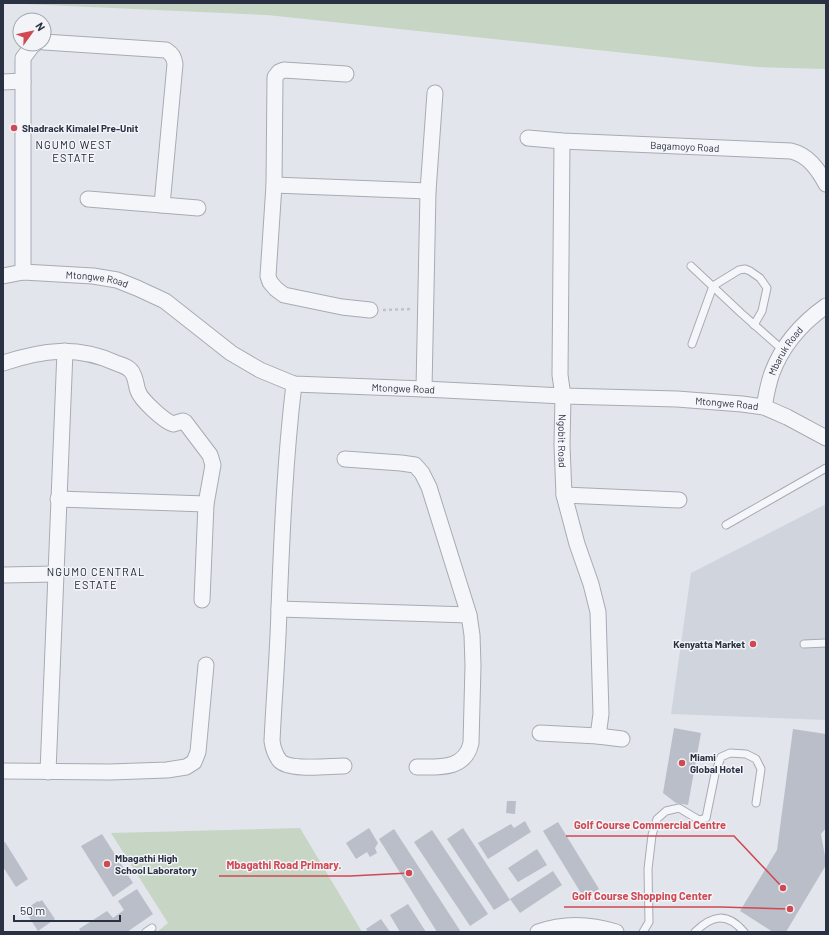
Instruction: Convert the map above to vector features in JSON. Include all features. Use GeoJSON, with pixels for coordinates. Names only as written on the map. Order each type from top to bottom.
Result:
{"type":"FeatureCollection","features":[{"type":"Feature","properties":{"kind":"street"},"geometry":{"type":"LineString","coordinates":[[52,43],[166,50],[171,53],[175,64],[162,204]]}},
{"type":"Feature","properties":{"kind":"street"},"geometry":{"type":"LineString","coordinates":[[23,272],[23,58],[27,52]]}},
{"type":"Feature","properties":{"kind":"street"},"geometry":{"type":"LineString","coordinates":[[346,74],[284,70],[279,72],[275,77],[274,185],[268,276],[270,282],[284,295],[342,307],[370,310]]}},
{"type":"Feature","properties":{"kind":"street"},"geometry":{"type":"LineString","coordinates":[[3,82],[23,81]]}},
{"type":"Feature","properties":{"kind":"street"},"geometry":{"type":"LineString","coordinates":[[424,389],[428,191],[435,93]]}},
{"type":"Feature","properties":{"kind":"street","name":"Bagamoyo Road"},"geometry":{"type":"LineString","coordinates":[[528,138],[562,141],[791,150],[799,152],[811,161],[826,184]]}},
{"type":"Feature","properties":{"kind":"street","name":"Ngobit Road"},"geometry":{"type":"LineString","coordinates":[[562,141],[560,375],[563,396],[562,445],[564,495],[598,612],[601,714],[598,736]]}},
{"type":"Feature","properties":{"kind":"street"},"geometry":{"type":"LineString","coordinates":[[274,185],[428,191]]}},
{"type":"Feature","properties":{"kind":"street"},"geometry":{"type":"LineString","coordinates":[[88,199],[198,208]]}},
{"type":"Feature","properties":{"kind":"street","name":"Mtongwe Road"},"geometry":{"type":"LineString","coordinates":[[3,276],[23,272],[93,276],[117,280],[165,301],[231,353],[260,370],[294,384],[563,396],[677,399],[764,407],[787,417],[826,438]]}},
{"type":"Feature","properties":{"kind":"street","name":"Mbaruk Road"},"geometry":{"type":"LineString","coordinates":[[764,407],[772,373],[784,351],[805,322],[826,306]]}},
{"type":"Feature","properties":{"kind":"street"},"geometry":{"type":"LineString","coordinates":[[3,363],[19,358],[65,350],[82,352],[109,360],[127,368],[133,373],[137,390],[141,397],[169,422],[173,424],[181,421],[185,422],[210,455],[213,465],[206,504],[202,600]]}},
{"type":"Feature","properties":{"kind":"street"},"geometry":{"type":"LineString","coordinates":[[48,772],[65,350]]}},
{"type":"Feature","properties":{"kind":"street"},"geometry":{"type":"LineString","coordinates":[[294,384],[288,436],[282,519],[272,741],[275,753],[281,762],[292,767],[344,766]]}},
{"type":"Feature","properties":{"kind":"street"},"geometry":{"type":"LineString","coordinates":[[345,459],[415,465],[422,473],[439,516],[469,615],[472,635],[473,666],[470,749],[462,760],[448,766],[417,767]]}},
{"type":"Feature","properties":{"kind":"street"},"geometry":{"type":"LineString","coordinates":[[564,495],[679,500]]}},
{"type":"Feature","properties":{"kind":"street"},"geometry":{"type":"LineString","coordinates":[[58,500],[206,504]]}},
{"type":"Feature","properties":{"kind":"street"},"geometry":{"type":"LineString","coordinates":[[3,575],[56,574]]}},
{"type":"Feature","properties":{"kind":"street"},"geometry":{"type":"LineString","coordinates":[[279,609],[469,615]]}},
{"type":"Feature","properties":{"kind":"street"},"geometry":{"type":"LineString","coordinates":[[3,772],[168,770],[186,767],[194,762],[198,752],[206,665]]}},
{"type":"Feature","properties":{"kind":"street"},"geometry":{"type":"LineString","coordinates":[[540,733],[598,736],[622,739]]}},
{"type":"Feature","properties":{"kind":"street"},"geometry":{"type":"LineString","coordinates":[[538,932],[550,928],[578,926],[601,927],[616,932]]}},
{"type":"Feature","properties":{"kind":"lane"},"geometry":{"type":"LineString","coordinates":[[691,266],[784,351]]}},
{"type":"Feature","properties":{"kind":"lane"},"geometry":{"type":"LineString","coordinates":[[692,344],[713,286],[739,270],[745,269],[750,271],[760,278],[767,288],[762,311],[754,325]]}},
{"type":"Feature","properties":{"kind":"lane"},"geometry":{"type":"LineString","coordinates":[[726,526],[826,468]]}},
{"type":"Feature","properties":{"kind":"lane"},"geometry":{"type":"LineString","coordinates":[[804,644],[826,643]]}},
{"type":"Feature","properties":{"kind":"lane"},"geometry":{"type":"LineString","coordinates":[[643,932],[649,922],[648,869],[652,835],[657,819],[666,811],[680,808],[699,820],[706,818],[715,774],[721,758],[730,753],[746,754],[756,759],[761,770],[756,803]]}},
{"type":"Feature","properties":{"kind":"lane"},"geometry":{"type":"LineString","coordinates":[[694,932],[703,924],[712,919],[722,918],[734,923],[744,932]]}},
{"type":"Feature","properties":{"kind":"path"},"geometry":{"type":"LineString","coordinates":[[370,310],[426,309]]}},
{"type":"Feature","properties":{"kind":"shaded area","name":"Kenyatta Market"},"geometry":{"type":"Polygon","coordinates":[[[826,504],[826,720],[671,714],[691,573],[826,504]]]}},
{"type":"Feature","properties":{"kind":"green space"},"geometry":{"type":"Polygon","coordinates":[[[3,3],[826,3],[826,69],[757,67],[267,15],[3,3]]]}},
{"type":"Feature","properties":{"kind":"green space"},"geometry":{"type":"Polygon","coordinates":[[[300,828],[362,932],[157,932],[168,923],[111,833],[300,828]]]}},
{"type":"Feature","properties":{"kind":"building","name":"Miami Global Hotel"},"geometry":{"type":"Polygon","coordinates":[[[674,728],[701,733],[688,805],[676,803],[663,793],[674,728]]]}},
{"type":"Feature","properties":{"kind":"building"},"geometry":{"type":"Polygon","coordinates":[[[793,729],[826,734],[826,828],[821,834],[826,865],[786,932],[773,932],[740,911],[777,850],[793,729]]]}},
{"type":"Feature","properties":{"kind":"building"},"geometry":{"type":"Polygon","coordinates":[[[507,801],[516,801],[515,814],[506,813],[507,801]]]}},
{"type":"Feature","properties":{"kind":"building"},"geometry":{"type":"Polygon","coordinates":[[[525,821],[531,832],[488,859],[478,843],[511,824],[514,828],[525,821]]]}},
{"type":"Feature","properties":{"kind":"building"},"geometry":{"type":"Polygon","coordinates":[[[558,822],[599,889],[584,898],[543,831],[558,822]]]}},
{"type":"Feature","properties":{"kind":"building"},"geometry":{"type":"Polygon","coordinates":[[[369,828],[378,843],[375,848],[377,853],[370,857],[367,852],[356,859],[346,843],[369,828]]]}},
{"type":"Feature","properties":{"kind":"building"},"geometry":{"type":"Polygon","coordinates":[[[463,828],[510,900],[494,910],[447,839],[463,828]]]}},
{"type":"Feature","properties":{"kind":"building"},"geometry":{"type":"Polygon","coordinates":[[[394,829],[461,932],[437,932],[379,839],[394,829]]]}},
{"type":"Feature","properties":{"kind":"building"},"geometry":{"type":"Polygon","coordinates":[[[432,830],[488,914],[470,926],[414,842],[432,830]]]}},
{"type":"Feature","properties":{"kind":"building","name":"Mbagathi High School Laboratory"},"geometry":{"type":"Polygon","coordinates":[[[102,834],[133,883],[113,897],[81,846],[102,834]]]}},
{"type":"Feature","properties":{"kind":"building"},"geometry":{"type":"Polygon","coordinates":[[[5,842],[28,879],[16,887],[3,867],[3,843],[5,842]]]}},
{"type":"Feature","properties":{"kind":"building"},"geometry":{"type":"Polygon","coordinates":[[[537,849],[547,865],[518,882],[508,868],[537,849]]]}},
{"type":"Feature","properties":{"kind":"building"},"geometry":{"type":"Polygon","coordinates":[[[553,871],[562,885],[520,913],[510,899],[553,871]]]}},
{"type":"Feature","properties":{"kind":"building"},"geometry":{"type":"Polygon","coordinates":[[[137,889],[153,914],[127,932],[81,932],[79,929],[107,911],[113,918],[124,910],[118,901],[137,889]]]}},
{"type":"Feature","properties":{"kind":"building"},"geometry":{"type":"Polygon","coordinates":[[[42,900],[55,919],[38,931],[25,911],[28,909],[27,908],[42,900]]]}},
{"type":"Feature","properties":{"kind":"building"},"geometry":{"type":"Polygon","coordinates":[[[408,904],[426,932],[400,932],[390,915],[408,904]]]}},
{"type":"Feature","properties":{"kind":"building"},"geometry":{"type":"Polygon","coordinates":[[[381,919],[390,932],[368,932],[366,929],[381,919]]]}},
{"type":"Feature","properties":{"kind":"place","name":"Shadrack Kimalel Pre-Unit"},"geometry":{"type":"Point","coordinates":[14,128]}},
{"type":"Feature","properties":{"kind":"place","name":"Kenyatta Market"},"geometry":{"type":"Point","coordinates":[753,644]}},
{"type":"Feature","properties":{"kind":"place","name":"Miami Global Hotel"},"geometry":{"type":"Point","coordinates":[682,763]}},
{"type":"Feature","properties":{"kind":"place","name":"Mbagathi High School Laboratory"},"geometry":{"type":"Point","coordinates":[107,864]}},
{"type":"Feature","properties":{"kind":"place","name":"Mbagathi Road Primary."},"geometry":{"type":"Point","coordinates":[409,873]}},
{"type":"Feature","properties":{"kind":"place","name":"Golf Course Commercial Centre"},"geometry":{"type":"Point","coordinates":[783,888]}},
{"type":"Feature","properties":{"kind":"place","name":"Golf Course Shopping Center"},"geometry":{"type":"Point","coordinates":[790,909]}},
{"type":"Feature","properties":{"kind":"district","name":"NGUMO WEST ESTATE"},"geometry":{"type":"Point","coordinates":[74,151]}},
{"type":"Feature","properties":{"kind":"district","name":"NGUMO CENTRAL ESTATE"},"geometry":{"type":"Point","coordinates":[96,578]}}]}
